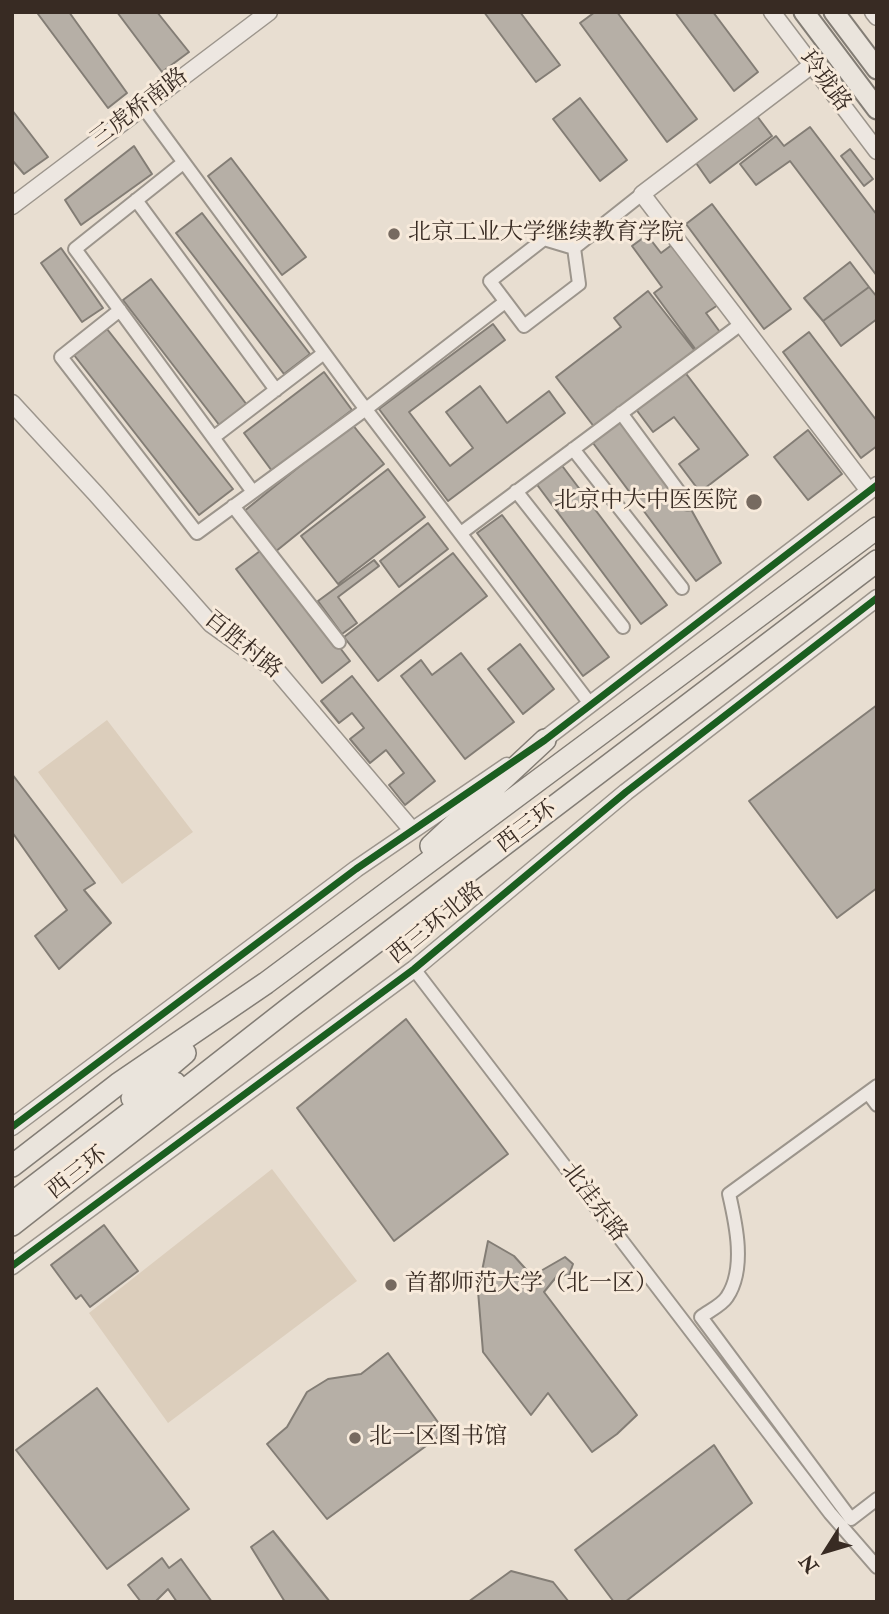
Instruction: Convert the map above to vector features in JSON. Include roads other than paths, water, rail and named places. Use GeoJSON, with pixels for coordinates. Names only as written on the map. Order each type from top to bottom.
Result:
{"type":"FeatureCollection","features":[{"type":"Feature","properties":{"kind":"highway","name":"西三环"},"geometry":{"type":"LineString","coordinates":[[12,1166],[118,1084],[266,983],[877,528]]}},
{"type":"Feature","properties":{"kind":"highway","name":"西三环"},"geometry":{"type":"LineString","coordinates":[[12,1224],[877,561]]}},
{"type":"Feature","properties":{"kind":"highway"},"geometry":{"type":"LineString","coordinates":[[359,914],[545,740]]}},
{"type":"Feature","properties":{"kind":"highway"},"geometry":{"type":"LineString","coordinates":[[12,1203],[133,1104],[266,983]]}},
{"type":"Feature","properties":{"kind":"highway"},"geometry":{"type":"LineString","coordinates":[[12,1189],[133,1104],[288,1010]]}},
{"type":"Feature","properties":{"kind":"highway"},"geometry":{"type":"LineString","coordinates":[[12,1159],[36,1148]]}},
{"type":"Feature","properties":{"kind":"main road"},"geometry":{"type":"LineString","coordinates":[[804,12],[877,109]]}},
{"type":"Feature","properties":{"kind":"main road"},"geometry":{"type":"LineString","coordinates":[[834,12],[877,69]]}},
{"type":"Feature","properties":{"kind":"street","name":"三虎桥南路"},"geometry":{"type":"LineString","coordinates":[[12,206],[269,12]]}},
{"type":"Feature","properties":{"kind":"street","name":"玲珑路"},"geometry":{"type":"LineString","coordinates":[[772,12],[877,151]]}},
{"type":"Feature","properties":{"kind":"street"},"geometry":{"type":"LineString","coordinates":[[873,12],[877,16]]}},
{"type":"Feature","properties":{"kind":"street"},"geometry":{"type":"LineString","coordinates":[[574,248],[812,65]]}},
{"type":"Feature","properties":{"kind":"street"},"geometry":{"type":"LineString","coordinates":[[143,107],[324,353],[591,705]]}},
{"type":"Feature","properties":{"kind":"street"},"geometry":{"type":"LineString","coordinates":[[183,163],[75,249],[253,492]]}},
{"type":"Feature","properties":{"kind":"street"},"geometry":{"type":"LineString","coordinates":[[12,1126],[412,830],[545,740],[873,488],[741,324],[642,194]]}},
{"type":"Feature","properties":{"kind":"street"},"geometry":{"type":"LineString","coordinates":[[136,200],[276,390]]}},
{"type":"Feature","properties":{"kind":"street"},"geometry":{"type":"LineString","coordinates":[[544,239],[574,248],[579,284],[524,326],[490,281],[544,239]]}},
{"type":"Feature","properties":{"kind":"street"},"geometry":{"type":"LineString","coordinates":[[120,310],[61,357],[197,533],[366,409],[505,302]]}},
{"type":"Feature","properties":{"kind":"street"},"geometry":{"type":"LineString","coordinates":[[461,533],[741,324]]}},
{"type":"Feature","properties":{"kind":"street"},"geometry":{"type":"LineString","coordinates":[[214,438],[324,353]]}},
{"type":"Feature","properties":{"kind":"street","name":"百胜村路"},"geometry":{"type":"LineString","coordinates":[[12,403],[211,624],[278,672],[412,830]]}},
{"type":"Feature","properties":{"kind":"street"},"geometry":{"type":"LineString","coordinates":[[621,413],[688,504]]}},
{"type":"Feature","properties":{"kind":"street"},"geometry":{"type":"LineString","coordinates":[[573,449],[682,588]]}},
{"type":"Feature","properties":{"kind":"street"},"geometry":{"type":"LineString","coordinates":[[516,491],[623,627]]}},
{"type":"Feature","properties":{"kind":"street"},"geometry":{"type":"LineString","coordinates":[[233,506],[339,642]]}},
{"type":"Feature","properties":{"kind":"street","name":"西三环北路"},"geometry":{"type":"LineString","coordinates":[[12,1266],[414,969],[626,792],[877,598]]}},
{"type":"Feature","properties":{"kind":"street","name":"北洼东路"},"geometry":{"type":"LineString","coordinates":[[414,969],[830,1513],[877,1567]]}},
{"type":"Feature","properties":{"kind":"street"},"geometry":{"type":"LineString","coordinates":[[877,1105],[872,1089],[729,1194],[739,1237],[735,1280],[727,1298],[701,1317],[851,1520],[877,1499]]}},
{"type":"Feature","properties":{"kind":"place","name":"北京工业大学继续教育学院"},"geometry":{"type":"Point","coordinates":[394,234]}},
{"type":"Feature","properties":{"kind":"place","name":"北京中大中医医院"},"geometry":{"type":"Point","coordinates":[754,502]}},
{"type":"Feature","properties":{"kind":"place","name":"首都师范大学（北一区）"},"geometry":{"type":"Point","coordinates":[391,1285]}},
{"type":"Feature","properties":{"kind":"place","name":"北一区图书馆"},"geometry":{"type":"Point","coordinates":[355,1438]}}]}
